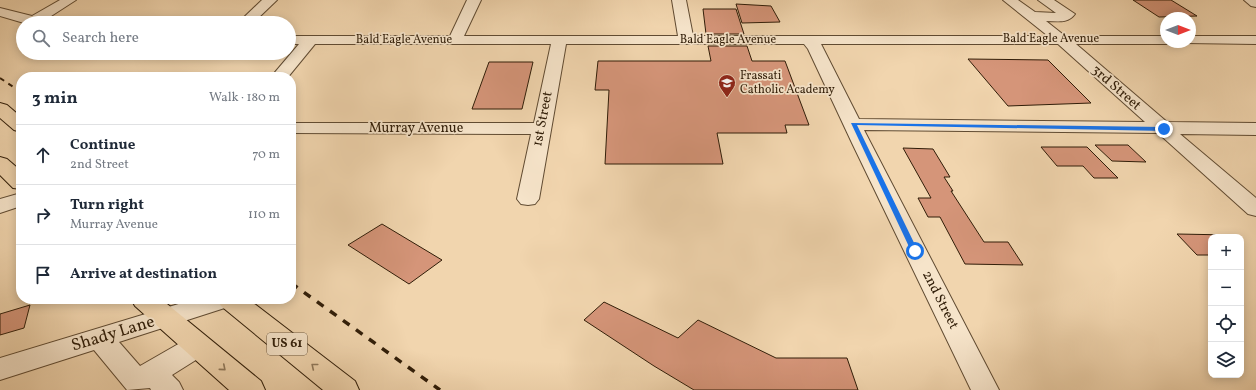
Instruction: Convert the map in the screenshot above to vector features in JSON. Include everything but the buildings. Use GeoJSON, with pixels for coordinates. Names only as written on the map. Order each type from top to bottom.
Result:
{"type":"FeatureCollection","features":[{"type":"Feature","properties":{"kind":"main road"},"geometry":{"type":"LineString","coordinates":[[0,109],[16,122]]}},
{"type":"Feature","properties":{"kind":"main road"},"geometry":{"type":"LineString","coordinates":[[2,167],[16,179]]}},
{"type":"Feature","properties":{"kind":"main road"},"geometry":{"type":"LineString","coordinates":[[149,304],[250,390]]}},
{"type":"Feature","properties":{"kind":"main road","name":"US 61"},"geometry":{"type":"LineString","coordinates":[[236,304],[344,390]]}},
{"type":"Feature","properties":{"kind":"street"},"geometry":{"type":"LineString","coordinates":[[46,16],[69,0]]}},
{"type":"Feature","properties":{"kind":"street"},"geometry":{"type":"LineString","coordinates":[[252,16],[270,0]]}},
{"type":"Feature","properties":{"kind":"street"},"geometry":{"type":"LineString","coordinates":[[455,40],[474,0]]}},
{"type":"Feature","properties":{"kind":"street"},"geometry":{"type":"LineString","coordinates":[[679,0],[686,40]]}},
{"type":"Feature","properties":{"kind":"street","name":"3rd Street"},"geometry":{"type":"LineString","coordinates":[[1010,0],[1032,16],[1256,209]]}},
{"type":"Feature","properties":{"kind":"street"},"geometry":{"type":"LineString","coordinates":[[1032,16],[1065,17],[1068,14],[1045,0]]}},
{"type":"Feature","properties":{"kind":"street"},"geometry":{"type":"LineString","coordinates":[[1251,0],[1256,3]]}},
{"type":"Feature","properties":{"kind":"street"},"geometry":{"type":"LineString","coordinates":[[0,12],[16,16]]}},
{"type":"Feature","properties":{"kind":"street","name":"Bald Eagle Avenue"},"geometry":{"type":"LineString","coordinates":[[296,40],[1160,40]]}},
{"type":"Feature","properties":{"kind":"street"},"geometry":{"type":"LineString","coordinates":[[296,57],[311,40]]}},
{"type":"Feature","properties":{"kind":"street","name":"1st Street"},"geometry":{"type":"LineString","coordinates":[[528,199],[559,40]]}},
{"type":"Feature","properties":{"kind":"street","name":"2nd Street"},"geometry":{"type":"LineString","coordinates":[[808,40],[815,47],[985,390]]}},
{"type":"Feature","properties":{"kind":"street"},"geometry":{"type":"LineString","coordinates":[[1196,40],[1256,40]]}},
{"type":"Feature","properties":{"kind":"street"},"geometry":{"type":"LineString","coordinates":[[283,72],[294,60]]}},
{"type":"Feature","properties":{"kind":"street"},"geometry":{"type":"LineString","coordinates":[[853,124],[1256,129]]}},
{"type":"Feature","properties":{"kind":"street","name":"Murray Avenue"},"geometry":{"type":"LineString","coordinates":[[296,128],[542,128]]}},
{"type":"Feature","properties":{"kind":"street"},"geometry":{"type":"LineString","coordinates":[[0,206],[16,201]]}},
{"type":"Feature","properties":{"kind":"street","name":"Shady Lane"},"geometry":{"type":"LineString","coordinates":[[0,369],[210,304]]}},
{"type":"Feature","properties":{"kind":"street"},"geometry":{"type":"LineString","coordinates":[[100,338],[137,382],[161,381],[197,346]]}},
{"type":"Feature","properties":{"kind":"railway"},"geometry":{"type":"LineString","coordinates":[[0,78],[16,89]]}},
{"type":"Feature","properties":{"kind":"railway"},"geometry":{"type":"LineString","coordinates":[[296,287],[440,390]]}},
{"type":"Feature","properties":{"kind":"place","name":"Frassati Catholic Academy"},"geometry":{"type":"Point","coordinates":[727,98]}},
{"type":"Feature","properties":{"kind":"route"},"geometry":{"type":"LineString","coordinates":[[915,251],[853,124],[1164,129]]}}]}
